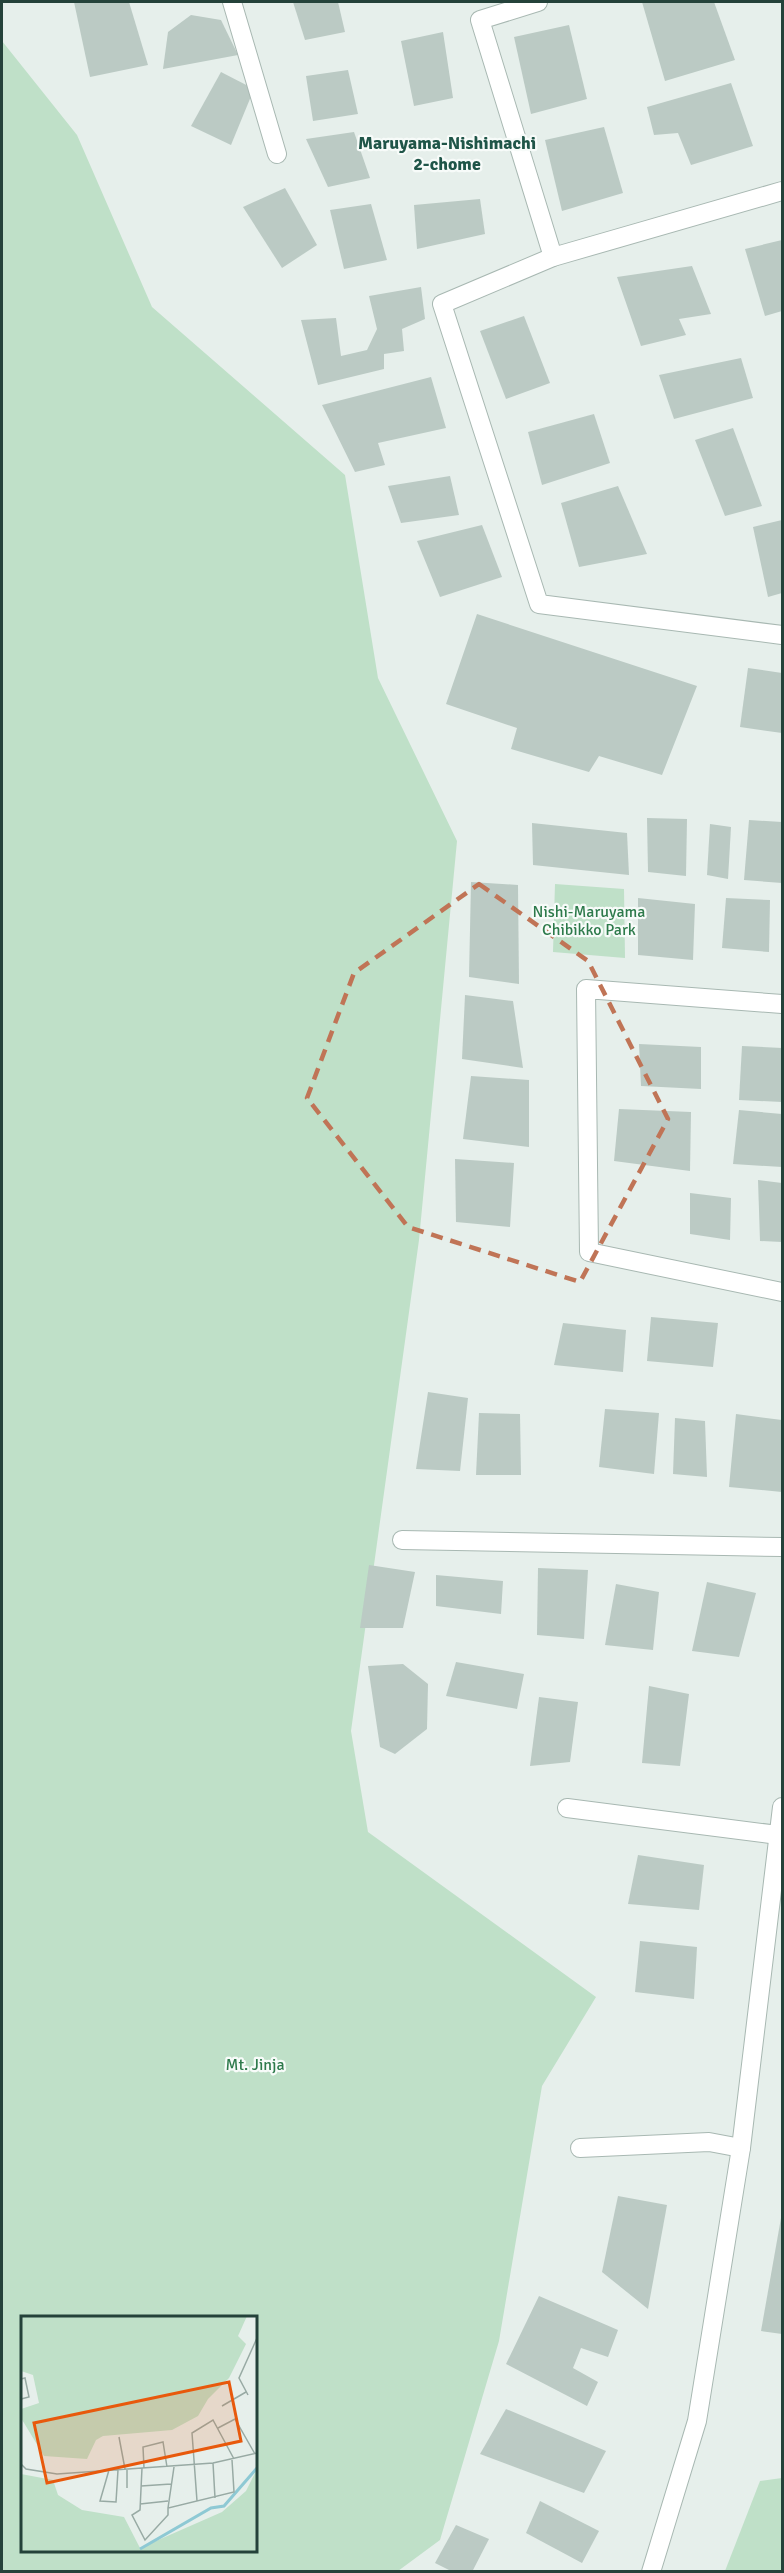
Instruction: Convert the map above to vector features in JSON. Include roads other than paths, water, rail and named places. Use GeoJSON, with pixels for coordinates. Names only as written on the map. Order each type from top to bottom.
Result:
{"type":"FeatureCollection","features":[{"type":"Feature","properties":{"kind":"street"},"geometry":{"type":"LineString","coordinates":[[232,2],[277,154]]}},
{"type":"Feature","properties":{"kind":"street"},"geometry":{"type":"LineString","coordinates":[[538,2],[480,20],[553,257]]}},
{"type":"Feature","properties":{"kind":"street"},"geometry":{"type":"LineString","coordinates":[[783,191],[553,257],[442,304],[539,604],[783,635]]}},
{"type":"Feature","properties":{"kind":"street"},"geometry":{"type":"LineString","coordinates":[[783,1004],[586,989],[589,1252],[783,1292]]}},
{"type":"Feature","properties":{"kind":"street"},"geometry":{"type":"LineString","coordinates":[[402,1540],[783,1547]]}},
{"type":"Feature","properties":{"kind":"street"},"geometry":{"type":"LineString","coordinates":[[651,2571],[697,2421],[741,2148],[783,1807]]}},
{"type":"Feature","properties":{"kind":"street"},"geometry":{"type":"LineString","coordinates":[[567,1808],[778,1835]]}},
{"type":"Feature","properties":{"kind":"street"},"geometry":{"type":"LineString","coordinates":[[580,2148],[709,2142],[741,2148]]}},
{"type":"Feature","properties":{"kind":"district","name":"Maruyama-Nishimachi 2-chome"},"geometry":{"type":"Point","coordinates":[447,153]}},
{"type":"Feature","properties":{"kind":"park label","name":"Nishi-Maruyama Chibikko Park"},"geometry":{"type":"Point","coordinates":[589,920]}},
{"type":"Feature","properties":{"kind":"park label","name":"Mt. Jinja"},"geometry":{"type":"Point","coordinates":[255,2064]}}]}
